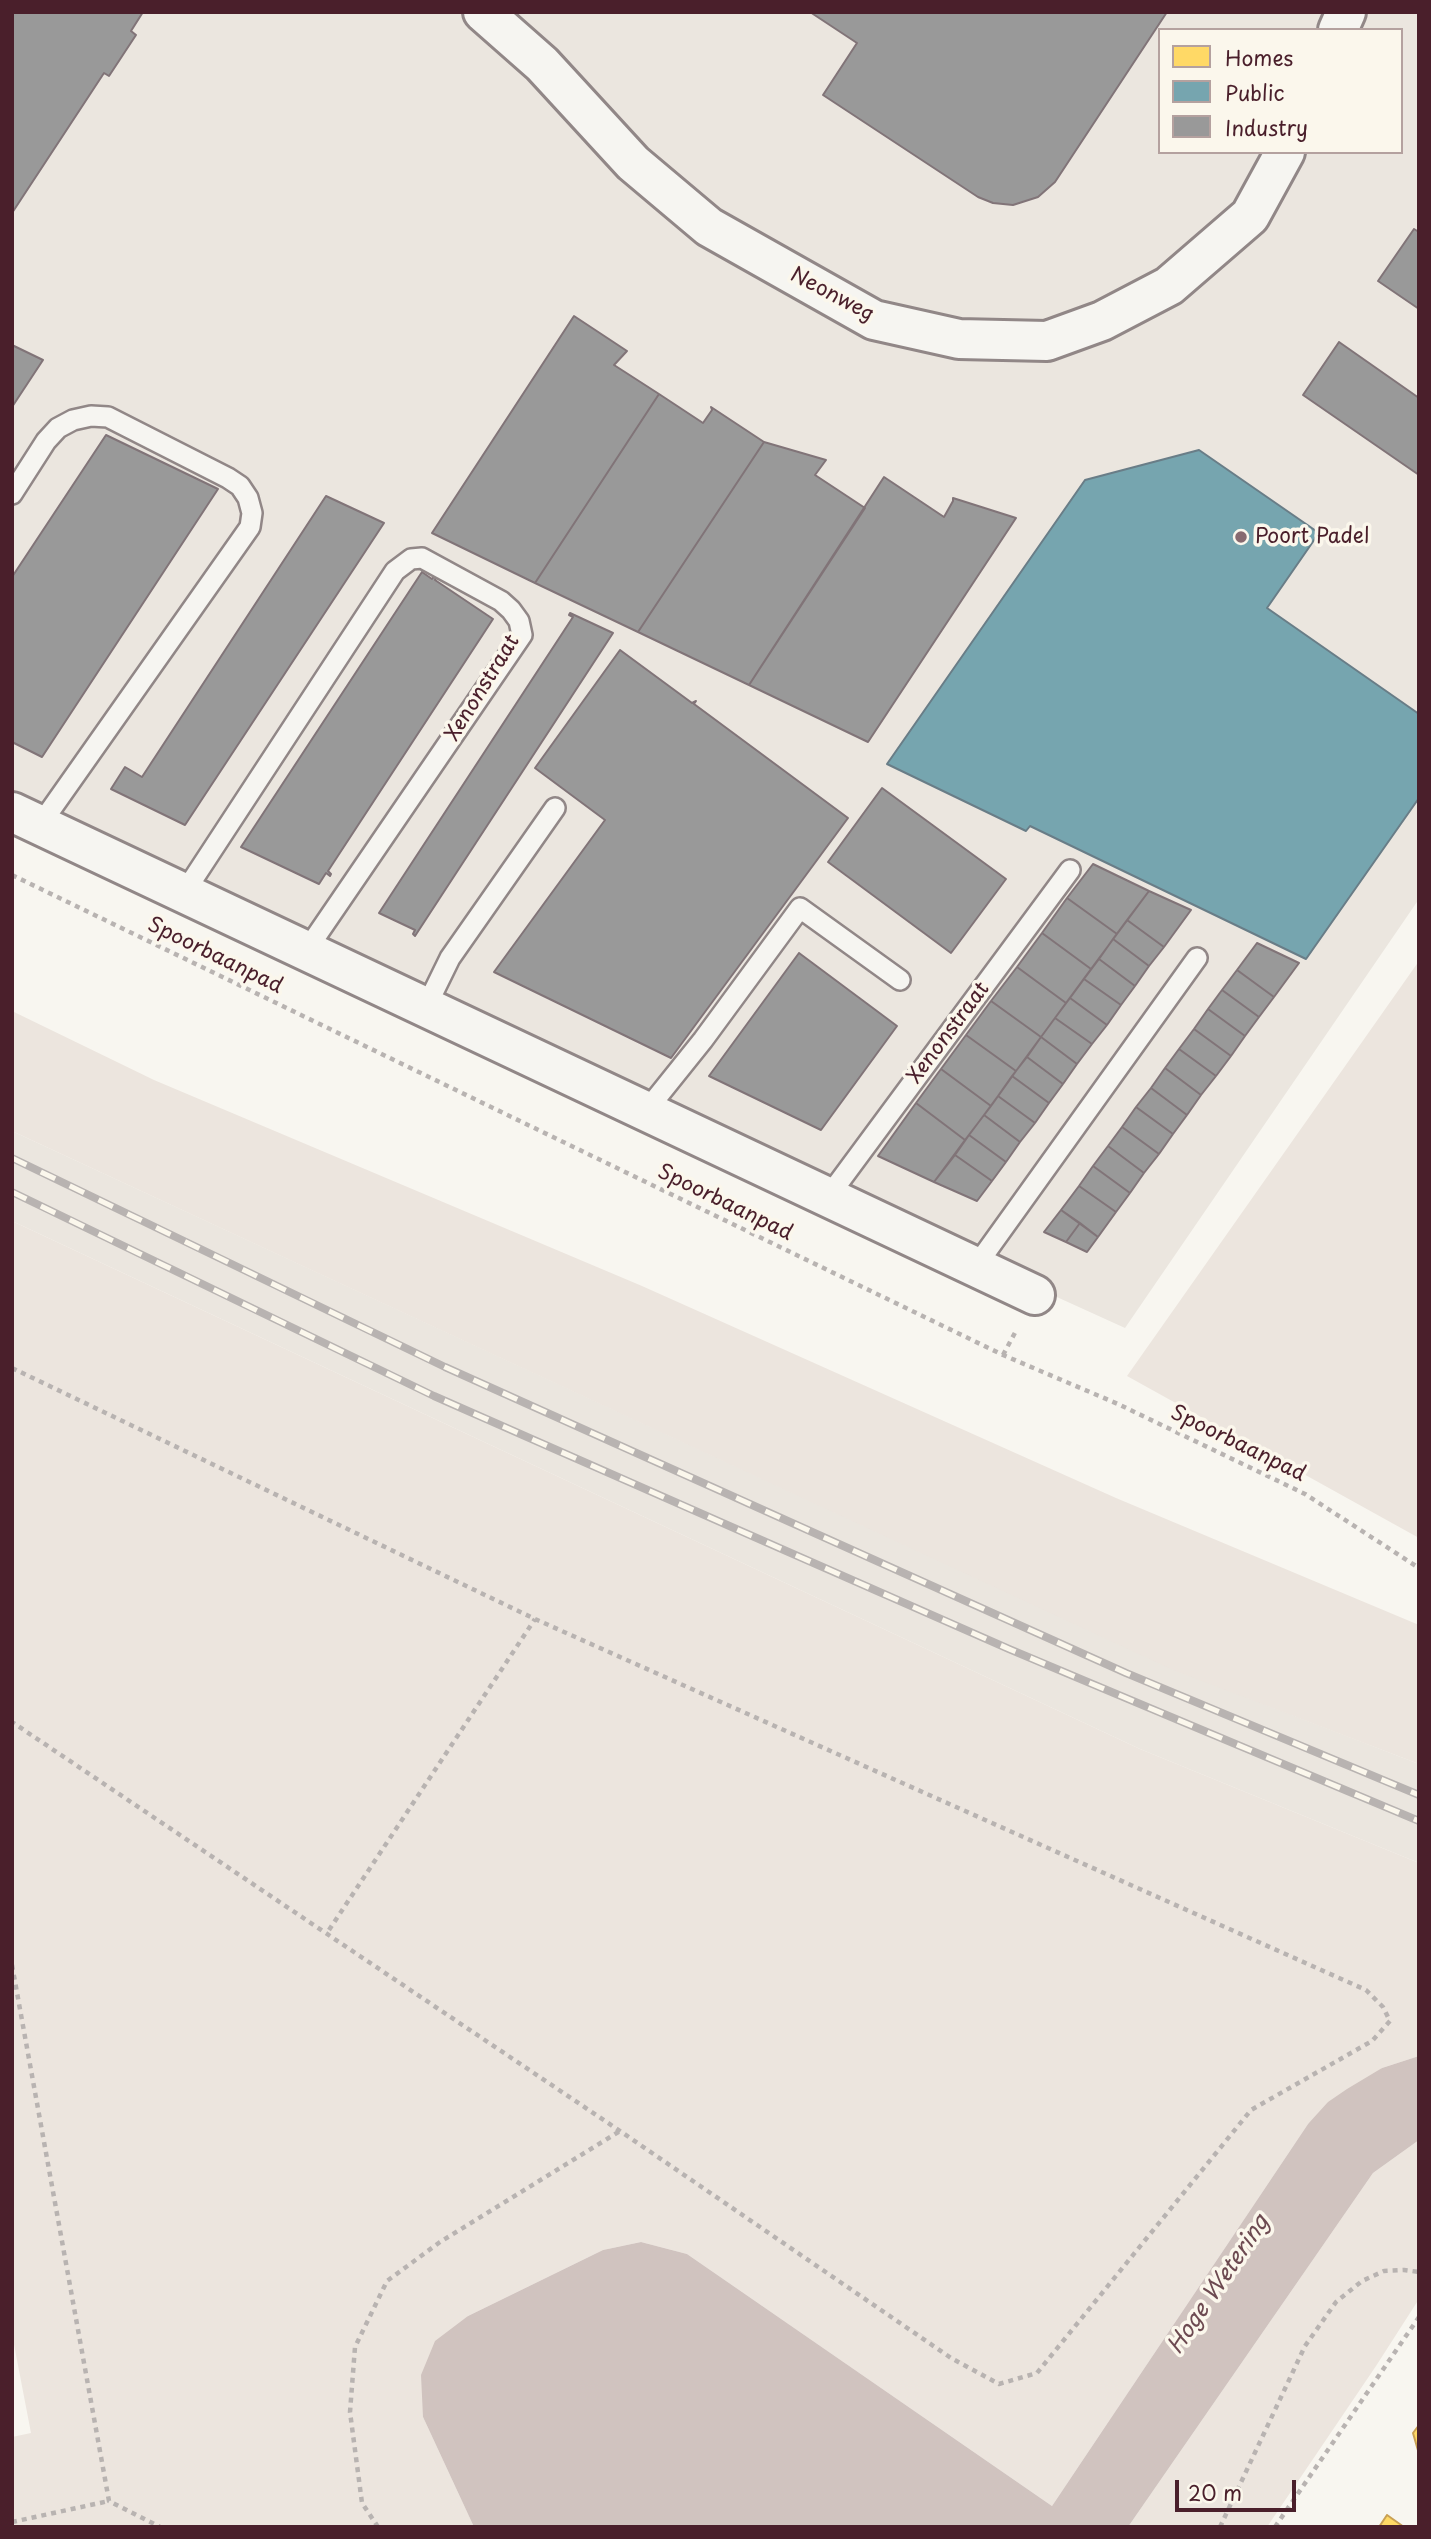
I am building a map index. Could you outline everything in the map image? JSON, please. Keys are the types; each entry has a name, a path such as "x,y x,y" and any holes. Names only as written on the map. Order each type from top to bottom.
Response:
{"street":[{"name":"Neonweg","path":"482,12 542,64 633,163 709,227 874,320 959,339 1046,341 1102,321 1169,286 1250,216 1284,154"},
{"path":"26,819 1035,1295"}],"lane":[{"path":"12,494 46,441 58,428 73,420 91,416 108,417 240,486 248,498 252,513 250,527 26,819"},
{"name":"Xenonstraat","path":"184,893 395,571 411,559 422,558 501,601 519,621 522,635 306,951"},
{"path":"426,1007 450,958 555,808"},
{"name":"Xenonstraat","path":"828,1197 1070,870"},
{"path":"646,1111 703,1040 800,908 900,980"},
{"path":"976,1266 1197,958"}],"path":[{"name":"Spoorbaanpad","path":"12,875 1003,1355 1118,1404 1292,1488 1419,1568"},
{"path":"12,1368 535,1619 1366,1990 1383,2007 1390,2021 1372,2041 1251,2110 1037,2373 999,2384 951,2358 620,2131 12,1722"},
{"path":"329,1930 535,1619"},
{"path":"12,1965 109,2501"},
{"path":"378,2527 362,2503 350,2412 355,2347 387,2281 440,2242 620,2131"},
{"path":"1220,2527 1306,2346 1336,2302 1362,2281 1384,2271 1419,2272"},
{"path":"1275,2527 1419,2317"},
{"path":"12,2522 109,2501 160,2527"}],"shaded area":[{"path":"12,12 1419,12 1419,899 1125,1328 12,822"},
{"path":"1419,961 1419,1538 1127,1376"},
{"path":"12,1011 154,1080 642,1286 1116,1498 1419,1625 1419,1764 1173,1670 12,1131"},
{"path":"12,1131 1173,1669 1419,1764 1419,1863 1140,1749 12,1221"},
{"path":"12,1221 1140,1749 1419,1863 1419,2056 1382,2068 1308,2124 1052,2506 687,2254 641,2242 603,2250 468,2316 423,2417 474,2527 12,2527 12,2437 31,2433 12,2334"},
{"path":"1419,2140 1419,2299 1267,2527 1128,2527 1373,2173"}],"water":[{"name":"Hoge Wetering","path":"1419,2056 1419,2140 1373,2173 1128,2527 474,2527 423,2417 421,2375 435,2341 468,2316 603,2250 641,2242 687,2254 1052,2506 1308,2124 1328,2102 1347,2089 1382,2068"}],"building: Homes":[{"path":"1419,2425 1419,2454 1413,2433"},
{"path":"1387,2515 1404,2527 1379,2527"}],"building: Public":[{"path":"1199,450 1319,533 1267,608 1419,714 1419,798 1306,959 1030,826 1026,831 887,764 1085,480"}],"building: Industry":[{"path":"12,12 143,12 131,31 136,35 109,76 104,73 12,213"},
{"path":"810,12 1167,12 1055,182 1038,197 1013,205 993,203 978,197 823,95 857,43"},
{"path":"1414,229 1419,232 1419,309 1378,281"},
{"path":"574,316 627,351 614,365 659,394 535,583 432,533"},
{"path":"1339,342 1419,398 1419,475 1303,395"},
{"path":"12,345 43,360 12,407"},
{"path":"659,394 703,423 712,410 711,407 764,442 638,632 535,583"},
{"path":"106,435 218,489 42,757 12,742 12,577"},
{"path":"764,442 826,460 815,475 865,508 749,685 638,632"},
{"path":"884,477 944,517 953,498 1016,518 868,742 749,685"},
{"path":"326,496 384,523 185,825 111,789 125,767 142,777"},
{"path":"422,572 432,579 437,576 435,580 493,619 328,871 330,876 326,873 319,884 241,847"},
{"path":"570,613 613,633 415,936 415,930 379,913 573,617"},
{"path":"620,650 692,703 696,701 694,704 848,818 671,1058 494,972 605,820 535,768"},
{"path":"882,788 1006,879 951,953 828,862"},
{"path":"1093,864 1149,891 1117,934 1067,898"},
{"path":"1149,891 1191,910 1164,947 1127,920"},
{"path":"1067,898 1117,934 1091,969 1042,933"},
{"path":"1127,920 1164,947 1149,966 1113,939"},
{"path":"1042,933 1091,969 1066,1003 1017,967"},
{"path":"1113,939 1149,966 1135,986 1099,959"},
{"path":"1257,943 1299,963 1274,997 1237,970"},
{"path":"799,953 897,1026 821,1130 709,1076"},
{"path":"1099,959 1135,986 1121,1005 1084,979"},
{"path":"1017,967 1066,1003 1041,1037 991,1001"},
{"path":"1237,970 1274,997 1259,1017 1222,990"},
{"path":"1084,979 1121,1005 1107,1025 1070,998"},
{"path":"1222,990 1259,1017 1245,1036 1208,1009"},
{"path":"1070,998 1107,1025 1092,1044 1055,1018"},
{"path":"991,1001 1041,1037 1016,1071 966,1035"},
{"path":"1208,1009 1245,1036 1231,1056 1194,1029"},
{"path":"1055,1018 1092,1044 1077,1064 1041,1037"},
{"path":"1194,1029 1231,1056 1216,1076 1179,1049"},
{"path":"966,1035 1016,1071 991,1106 941,1069"},
{"path":"1041,1037 1077,1064 1063,1084 1027,1057"},
{"path":"1179,1049 1216,1076 1201,1095 1165,1068"},
{"path":"1027,1057 1063,1084 1049,1103 1012,1076"},
{"path":"1165,1068 1201,1095 1187,1115 1151,1088"},
{"path":"941,1069 991,1106 965,1140 916,1103"},
{"path":"1012,1076 1049,1103 1035,1123 998,1096"},
{"path":"1151,1088 1187,1115 1173,1134 1136,1107"},
{"path":"998,1096 1035,1123 1020,1142 984,1115"},
{"path":"916,1103 965,1140 934,1182 878,1156"},
{"path":"1136,1107 1173,1134 1159,1154 1122,1127"},
{"path":"984,1115 1020,1142 1006,1162 969,1135"},
{"path":"1122,1127 1159,1154 1144,1173 1108,1146"},
{"path":"969,1135 1006,1162 992,1181 955,1155"},
{"path":"1108,1146 1144,1173 1130,1193 1093,1166"},
{"path":"955,1155 992,1181 977,1201 934,1182"},
{"path":"1093,1166 1130,1193 1116,1212 1079,1186"},
{"path":"1079,1186 1116,1212 1098,1237 1061,1210"},
{"path":"1061,1210 1080,1223 1066,1242 1044,1232"},
{"path":"1080,1223 1098,1237 1087,1252 1066,1242"}],"railway":[{"path":"12,1158 445,1367 1126,1673 1419,1795"},
{"path":"12,1192 434,1396 1009,1649 1419,1821"}],"place":[{"name":"Poort Padel","path":"1241,537"}]}
